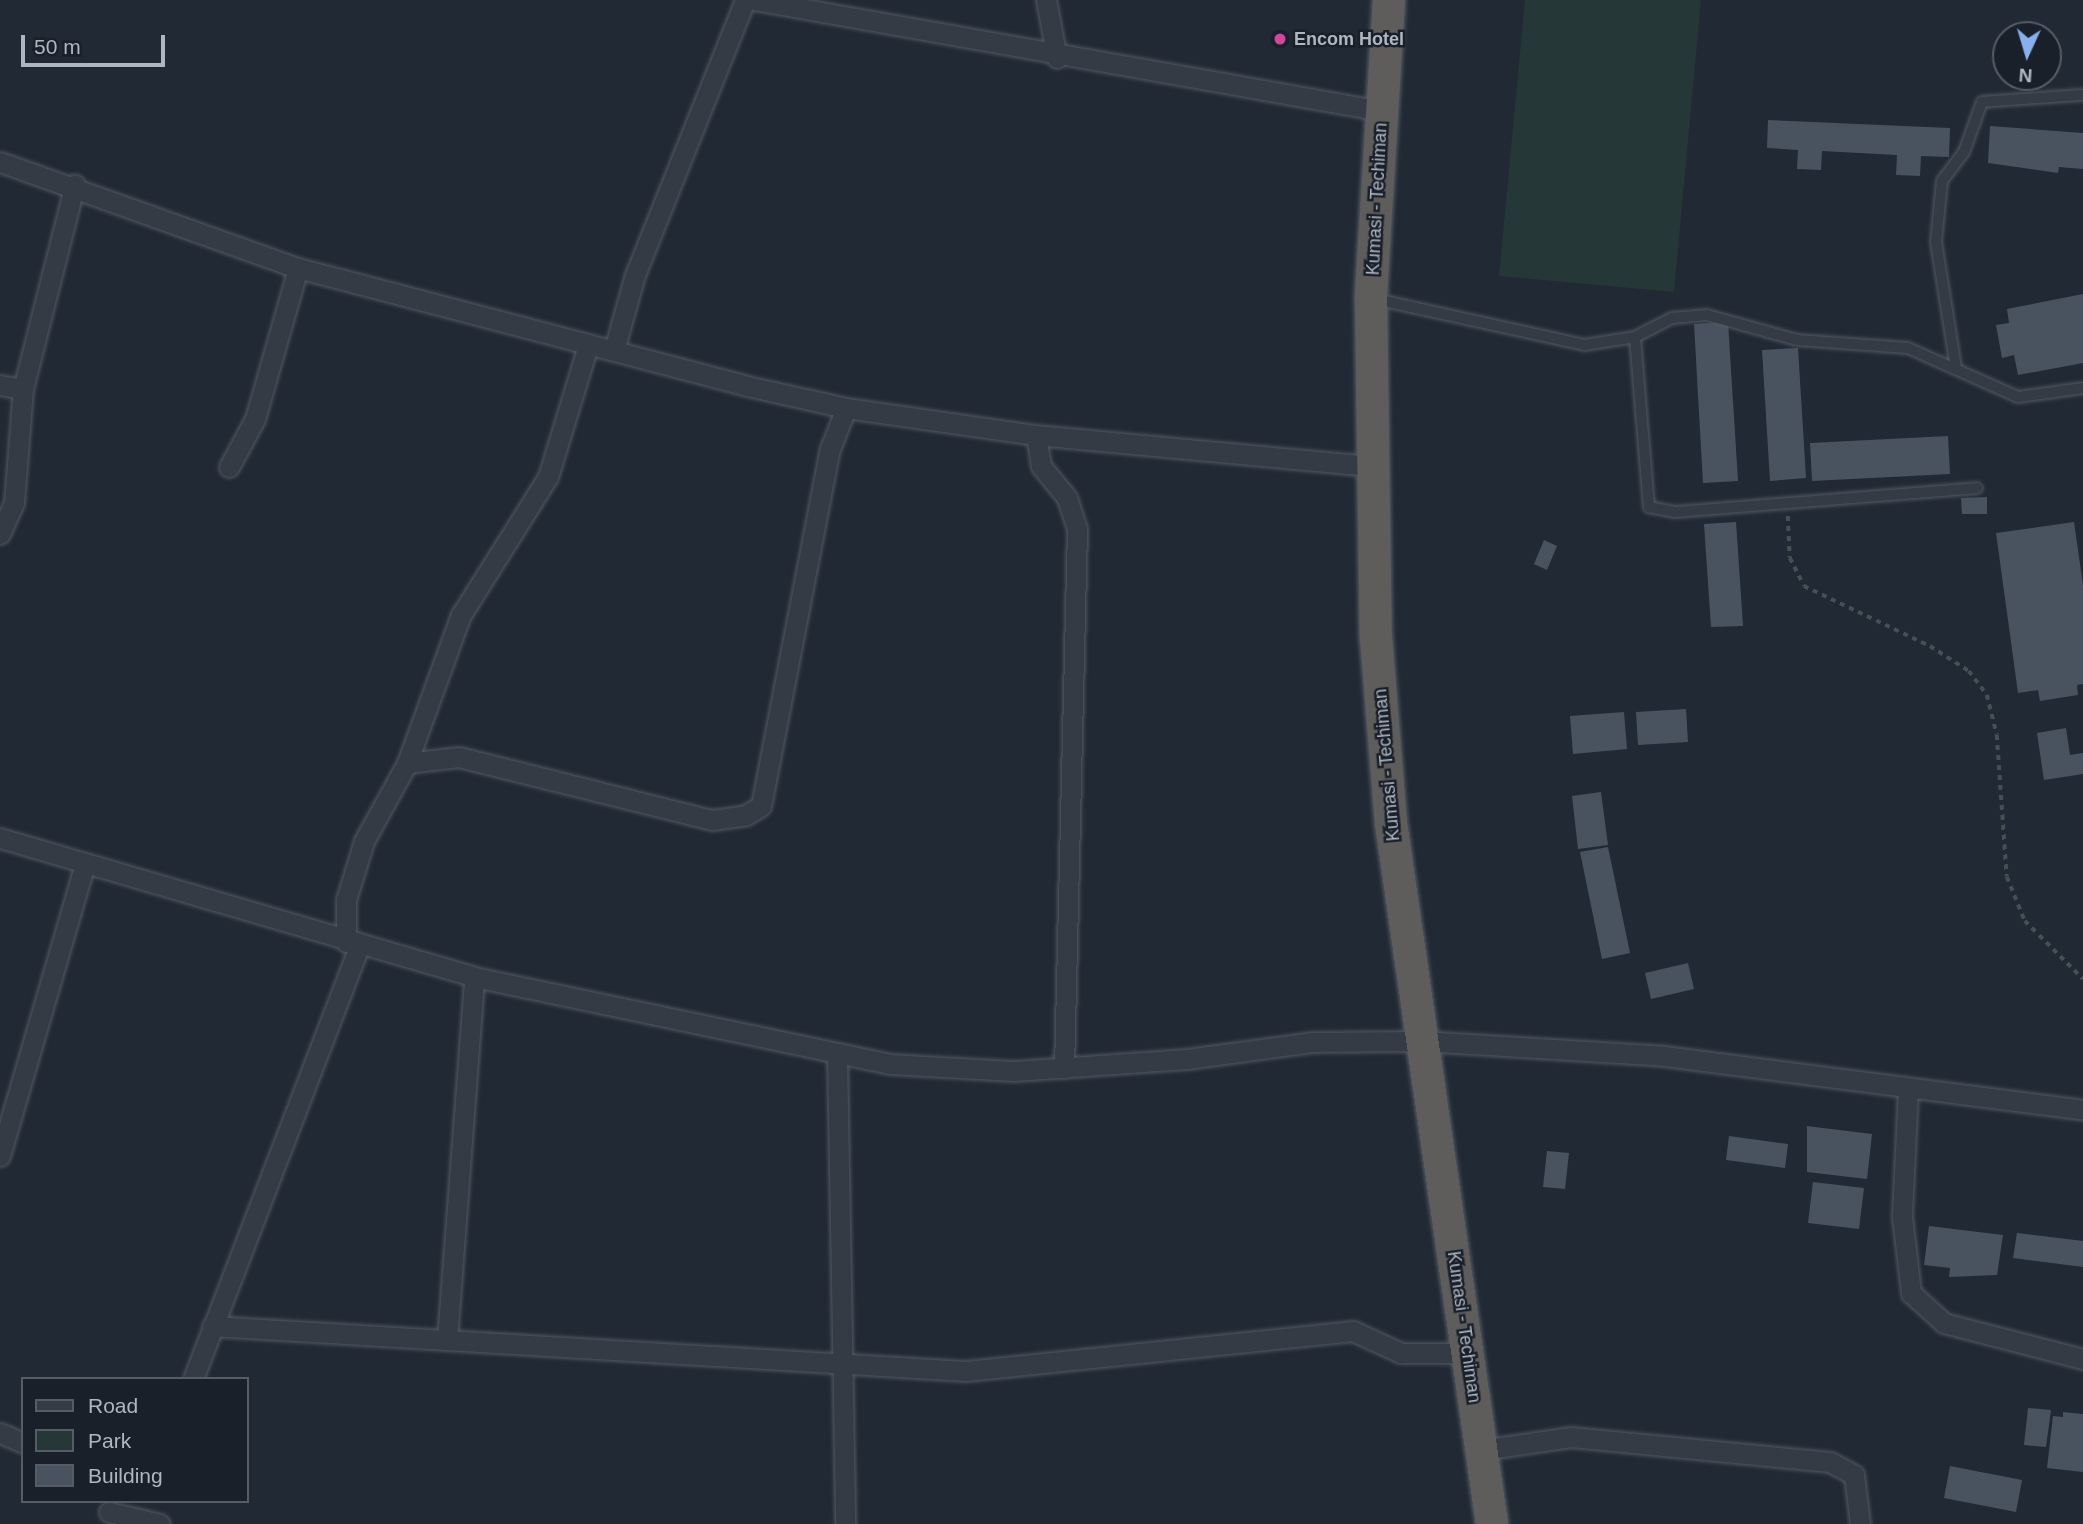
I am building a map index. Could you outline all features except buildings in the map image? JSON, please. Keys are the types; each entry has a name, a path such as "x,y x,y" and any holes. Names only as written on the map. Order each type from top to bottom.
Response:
{"highway":[{"name":"Kumasi - Techiman","path":"1389,0 1371,298 1370,466 1390,810 1492,1524"}],"street":[{"path":"614,350 635,275 745,0"},
{"path":"754,0 1057,58 1382,111"},
{"path":"1046,0 1057,58"},
{"path":"0,162 75,184 298,268 589,345 846,408 1036,435 1370,466"},
{"path":"0,534 14,503 23,389 75,184"},
{"path":"229,467 255,419 298,268"},
{"path":"194,1377 353,944 353,870 407,763 461,615 548,477 589,345"},
{"path":"0,385 23,389"},
{"path":"407,763 459,757 712,820 761,806 830,449 846,408"},
{"path":"1036,435 1041,466 1067,498 1077,529 1064,1068"},
{"path":"1,836 85,864 353,944 474,977 837,1053 969,1072 1064,1068 1312,1042 1422,1041 1664,1056 2083,1110"},
{"path":"0,1156 4,1126 85,864"},
{"path":"447,1340 474,977"},
{"path":"837,1053 845,1524"},
{"path":"1908,1088 1902,1217 1911,1293 1944,1323 2083,1359"},
{"path":"212,1326 966,1371 1353,1331 1401,1353 1467,1353"},
{"path":"0,1433 21,1442"},
{"path":"1481,1450 1571,1437 1830,1462 1854,1475 1860,1524"},
{"path":"105,1512 151,1515"}],"lane":[{"path":"1956,368 1936,242 1942,181 1964,152 1982,102 2083,95"},
{"path":"1371,298 1523,337 1584,345 1635,337 1672,318 1707,315 1797,340 1908,348 2018,397 2083,388"},
{"path":"1635,337 1649,507 1675,512 1977,488"}],"path":[{"path":"1788,503 1790,558 1804,586 1930,646 1969,671 1987,695 1997,735 2007,877 2025,920 2083,979"}],"green space":[{"path":"1525,0 1701,0 1674,292 1499,276"}],"place":[{"name":"Encom Hotel","path":"1280,39"}]}
